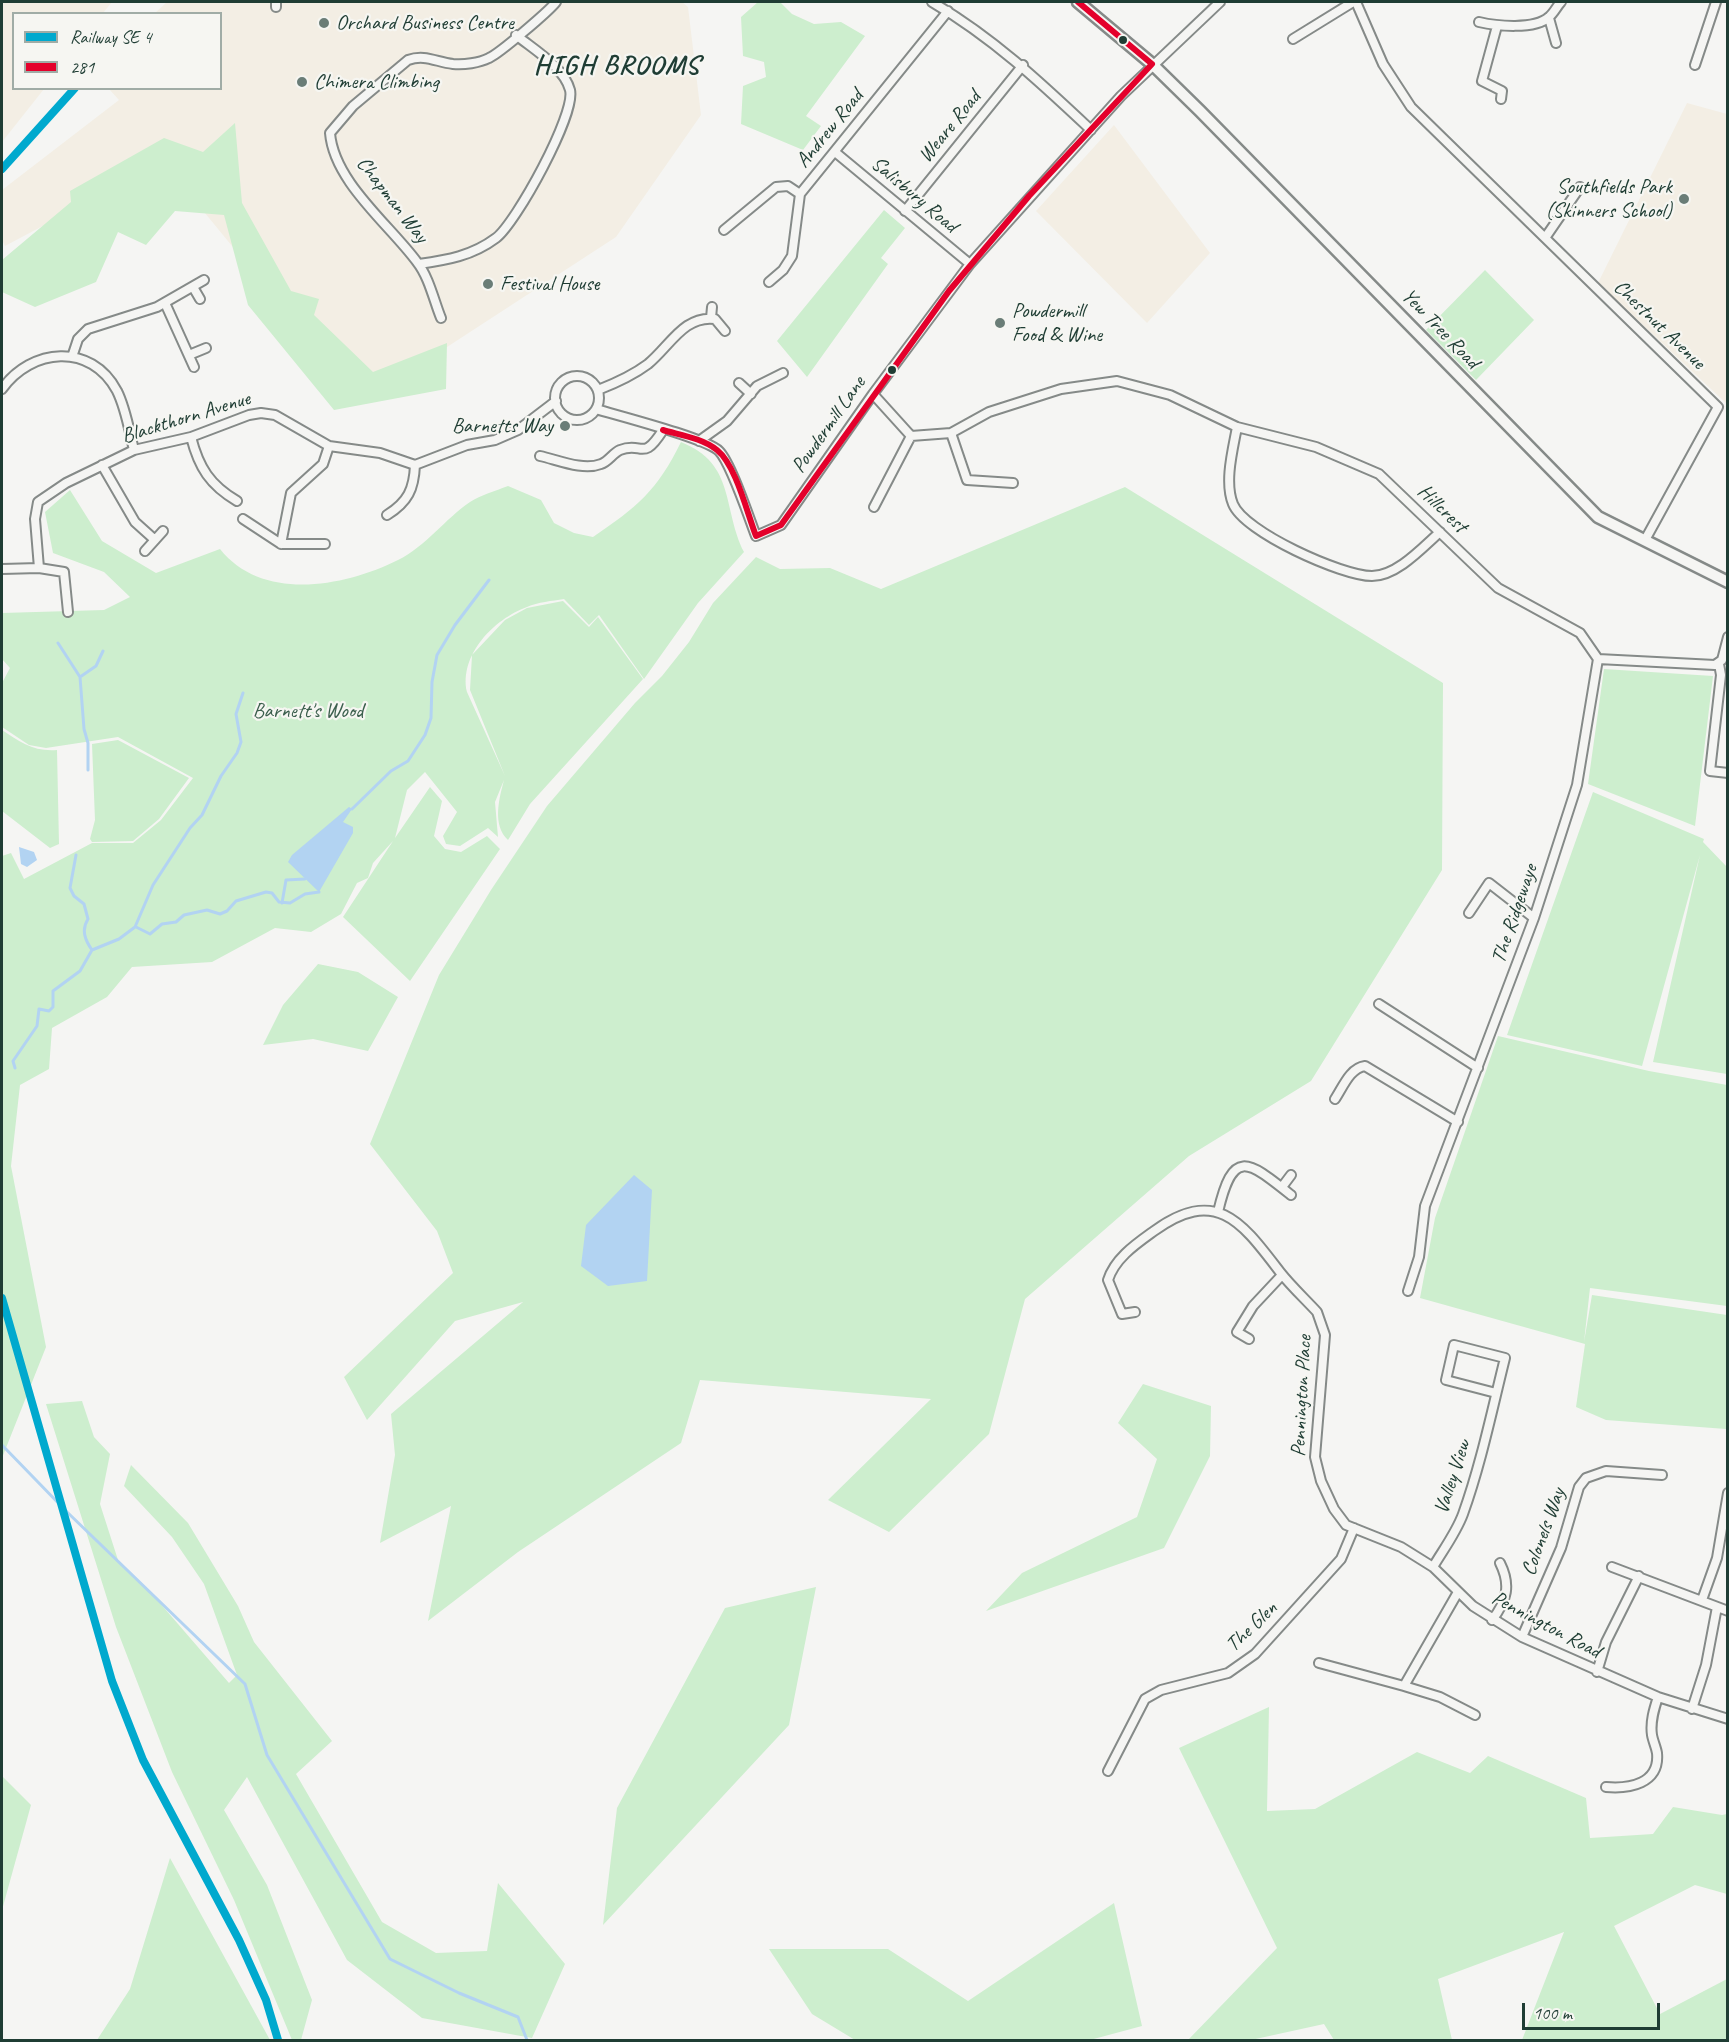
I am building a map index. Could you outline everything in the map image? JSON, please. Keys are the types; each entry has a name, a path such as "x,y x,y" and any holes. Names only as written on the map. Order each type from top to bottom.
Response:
{"street":[{"name":"Chapman Way","path":"441,318 419,264 347,177 331,145 330,133 354,106 408,60 418,56 454,64 471,63 490,58 516,35 546,14 556,2"},
{"path":"932,2 976,28 1023,65 1091,130"},
{"name":"Yew Tree Road","path":"1078,2 1152,64 1598,517 1728,582"},
{"name":"Powdermill Lane","path":"596,409 699,441 719,451 736,484 756,536 781,525 873,394 970,264 1152,64 1217,2"},
{"path":"1293,39 1354,2"},
{"name":"Chestnut Avenue","path":"1354,2 1383,64 1411,107 1718,407 1644,540"},
{"path":"1479,22 1497,26 1512,26 1549,18 1560,2"},
{"path":"1695,65 1716,2"},
{"name":"Andrew Road","path":"769,282 783,270 792,256 800,194 948,11"},
{"path":"1549,18 1556,43"},
{"path":"1497,26 1482,81 1499,88 1502,91 1501,99"},
{"name":"Chapman Way","path":"419,264 463,257 497,237 522,202 567,119 571,101 570,88 548,61 516,35"},
{"name":"Weare Road","path":"905,211 1023,65"},
{"name":"Salisbury Road","path":"835,152 970,264"},
{"path":"724,230 776,187 788,186 800,194"},
{"path":"1545,238 1580,187"},
{"path":"72,357 78,339 88,329 165,303 204,280"},
{"path":"193,287 200,299"},
{"path":"165,303 194,367"},
{"path":"711,318 712,307"},
{"path":"598,390 638,370 689,324 698,319 716,319 725,331"},
{"path":"189,355 206,348"},
{"path":"2,389 24,366 56,357 72,357 85,361 99,370 113,385 125,411 134,450"},
{"path":"699,441 727,421 757,386 783,373"},
{"path":"583,377 598,390 596,409 586,418 573,419 561,413 556,401 558,387 569,378 583,377"},
{"name":"Hillcrest","path":"951,433 989,412 1061,389 1118,381 1170,395 1238,427 1316,447 1378,474 1498,588 1580,633 1598,659"},
{"path":"739,383 751,393"},
{"path":"873,394 911,436"},
{"path":"387,515 408,499 415,465 467,445 495,440 518,430 556,401"},
{"name":"Blackthorn Avenue","path":"39,568 35,519 38,502 66,483 134,450 191,437 261,413 275,415 293,424 329,447 380,453 415,465"},
{"path":"1238,427 1229,464 1233,504 1252,527 1333,568 1374,576 1406,563 1440,532"},
{"path":"540,456 586,467 594,466 602,464 620,450 645,449 653,446 663,430"},
{"path":"911,436 951,433 967,480 1013,483"},
{"path":"874,507 911,436"},
{"path":"191,437 202,468 217,489 237,501"},
{"path":"280,544 291,494 323,464 329,447"},
{"path":"102,465 135,522 155,540"},
{"path":"243,519 280,544 325,544"},
{"path":"145,551 163,531"},
{"path":"2,569 39,568 64,572 68,612"},
{"path":"1728,637 1719,664 1721,675 1710,771 1728,773"},
{"path":"1598,659 1719,664"},
{"name":"The Ridgewaye","path":"1408,1291 1419,1257 1425,1206 1534,918 1577,785 1598,659"},
{"path":"1468,914 1489,884 1534,918"},
{"path":"1379,1004 1478,1068"},
{"path":"1335,1099 1353,1072 1358,1067 1365,1066 1458,1122"},
{"path":"1135,1311 1122,1314 1108,1280 1112,1268 1170,1220 1194,1213 1218,1212 1225,1182 1238,1168 1246,1166 1259,1170 1291,1195"},
{"path":"1282,1187 1291,1175"},
{"name":"Pennington Place","path":"1218,1212 1237,1221 1250,1233 1282,1275 1317,1312 1325,1335 1315,1457 1321,1481"},
{"path":"1249,1339 1237,1332 1253,1306 1282,1275"},
{"name":"Valley View","path":"1433,1567 1462,1515 1496,1393 1505,1358 1454,1345 1446,1380 1496,1393"},
{"name":"Colonels Way","path":"1522,1638 1561,1548 1579,1487 1586,1478 1606,1471 1662,1475"},
{"name":"Pennington Road","path":"1321,1481 1334,1509 1346,1525 1401,1547 1433,1567 1458,1592 1492,1620 1522,1638 1658,1697 1692,1710 1728,1719"},
{"path":"1702,1600 1717,1558 1728,1493"},
{"name":"The Glen","path":"1108,1771 1145,1699 1161,1690 1228,1673 1255,1654 1341,1559 1354,1528"},
{"path":"1492,1620 1504,1605 1508,1578 1500,1563"},
{"path":"1612,1567 1728,1611"},
{"path":"1597,1672 1606,1642 1639,1576"},
{"path":"1404,1686 1458,1592"},
{"path":"1692,1710 1706,1665 1717,1607"},
{"path":"1319,1663 1440,1697 1475,1715"},
{"path":"1606,1787 1628,1789 1645,1782 1651,1773 1656,1763 1652,1734 1653,1712 1658,1697"}],"shaded area":[{"path":"2,2 112,2 104,12 12,12 12,90 43,90 2,142"},
{"path":"167,2 682,2 688,7 701,115 616,237 361,403 163,162 5,246 2,240 2,190 119,100 110,90 222,90 222,12 156,12"},
{"name":"Southfields Park (Skinners School)","path":"1687,103 1727,114 1727,404 1598,283"},
{"path":"1114,125 1210,253 1147,323 1036,211"}],"green space":[{"path":"758,2 780,2 792,14 814,24 841,22 865,36 806,116 821,126 803,150 741,124 743,86 766,77 764,62 743,56 741,17"},
{"path":"235,123 242,203 291,291 319,299 314,315 373,372 447,343 446,389 334,410 248,305 224,215 175,211 146,245 118,232 96,282 35,307 2,292 2,260 71,202 70,191 164,138 203,152"},
{"path":"884,210 905,228 881,258 888,264 807,377 777,341"},
{"path":"1485,270 1534,320 1476,380 1426,330"},
{"name":"Barnett's Wood","path":"681,442 699,451 711,462 725,489 737,536 744,552 698,603 644,679 599,615 589,625 564,599 527,607 503,620 491,629 473,654 505,620 527,608 563,601 589,627 598,617 643,679 530,804 508,840 503,834 498,819 504,780 495,802 498,837 488,828 460,846 446,844 443,836 457,812 425,772 407,790 395,838 430,787 442,801 434,836 445,849 461,852 487,836 500,849 410,981 343,917 393,841 373,863 368,878 357,883 341,914 311,932 275,928 212,962 132,967 107,997 52,1028 49,1069 20,1085 11,1166 46,1347 2,1458 2,856 11,853 24,879 92,843 133,843 161,820 193,778 118,737 46,748 29,745 2,727 2,683 10,668 2,659 2,613 104,610 130,597 104,572 53,553 45,512 70,490 102,541 156,573 220,549 237,566 258,577 281,583 304,584 353,577 398,560 417,548 470,502 508,486 541,500 554,523 574,533 593,537 644,497 663,473","holes":["472,656 470,690 505,776 467,692 466,678"]},
{"path":"1125,487 1443,683 1442,870 1311,1081 1189,1156 1025,1299 989,1434 889,1532 828,1500 931,1399 700,1380 681,1443 518,1552 428,1621 451,1506 380,1543 395,1455 391,1414 523,1302 455,1321 367,1420 344,1377 453,1273 437,1231 370,1144 439,975 491,890 547,806 635,703 662,676 689,642 713,603 756,557 780,569 830,568 881,589"},
{"path":"1604,669 1713,676 1695,826 1588,784"},
{"path":"2,730 34,748 57,750 59,844 50,848 2,811"},
{"path":"118,740 189,778 159,819 133,841 92,842 90,839 95,820 92,744"},
{"path":"1593,792 1704,839 1703,842 1727,867 1727,1074 1653,1062 1700,855 1642,1066 1507,1035"},
{"path":"318,964 358,972 398,997 368,1051 313,1039 263,1045 283,1005"},
{"path":"1498,1036 1649,1071 1727,1085 1727,1306 1590,1288 1584,1342 1592,1295 1727,1315 1726,1429 1606,1420 1576,1407 1585,1344 1420,1298 1435,1218"},
{"path":"1143,1384 1211,1406 1210,1456 1164,1548 986,1611 1022,1573 1137,1517 1157,1459 1118,1423"},
{"path":"82,1401 94,1437 110,1454 100,1504 118,1560 159,1602 229,1683 237,1675 204,1584 172,1537 124,1486 131,1465 188,1523 238,1606 254,1642 332,1741 296,1774 382,1922 436,1953 487,1951 498,1883 565,1964 532,2038 422,2018 347,1960 247,1777 224,1810 267,1885 312,2000 301,2040 292,2040 234,1900 172,1772 116,1627 46,1404"},
{"path":"816,1587 789,1725 603,1925 617,1808 725,1608"},
{"path":"1269,1707 1267,1811 1315,1809 1417,1752 1470,1773 1488,1756 1586,1798 1590,1838 1653,1834 1673,1807 1727,1814 1727,1894 1695,1885 1614,1926 1660,2014 1727,1979 1727,2040 1522,2040 1564,1932 1438,1979 1452,2040 1334,2040 1324,2024 1251,2040 1188,2040 1277,1948 1179,1748"},
{"path":"2,1776 31,1805 2,1910"},
{"path":"170,1858 270,2040 97,2040 130,1989"},
{"path":"1114,1903 1142,2026 1090,2040 855,2040 812,2014 769,1949 888,1949 968,2001"}],"water":[{"path":"349,807 352,809 343,822 353,827 353,833 319,892 288,862 292,855"},
{"path":"19,847 34,852 37,860 27,867 21,864"},
{"path":"634,1175 652,1190 647,1281 608,1286 581,1266 586,1225"}],"waterway":[{"path":"352,809 391,771 408,761 425,735 431,718 432,682 437,655 455,625 489,580"},
{"path":"58,643 80,677"},
{"path":"88,770 88,743 84,729 80,677 96,666 103,651"},
{"path":"15,1068 13,1061 37,1026 39,1009 49,1011 53,1007 53,991 80,971 92,950 119,939 135,927 153,885 190,828 202,815 221,776 237,753 241,742 236,714 243,693"},
{"path":"76,855 70,888 74,896 84,904 88,919 85,935 92,950"},
{"path":"282,903 286,880 305,879"},
{"path":"136,927 150,934 162,924 176,922 184,915 207,910 220,914 227,911 236,901 266,892 272,893 279,902 290,903 305,894 319,892"},
{"path":"2,1445 67,1512 245,1684 267,1755 390,1959 459,1993 518,2017 527,2040"}],"transit line":[{"name":"281","path":"663,430 705,443 724,457 740,490 756,536 781,525 949,291 1029,196 1152,64 1078,2"},
{"path":"2,169 73,90"},
{"path":"2,1298 112,1681 143,1760 239,1940 266,2000 278,2040"}],"place":[{"name":"Orchard Business Centre","path":"324,23"},
{"name":"Chimera Climbing","path":"302,82"},
{"name":"Southfields Park (Skinners School)","path":"1684,199"},
{"name":"Festival House","path":"488,284"},
{"name":"Powdermill Food & Wine","path":"1000,323"},
{"name":"Barnetts Way","path":"565,426"}],"district":[{"name":"HIGH BROOMS","path":"617,66"}]}
